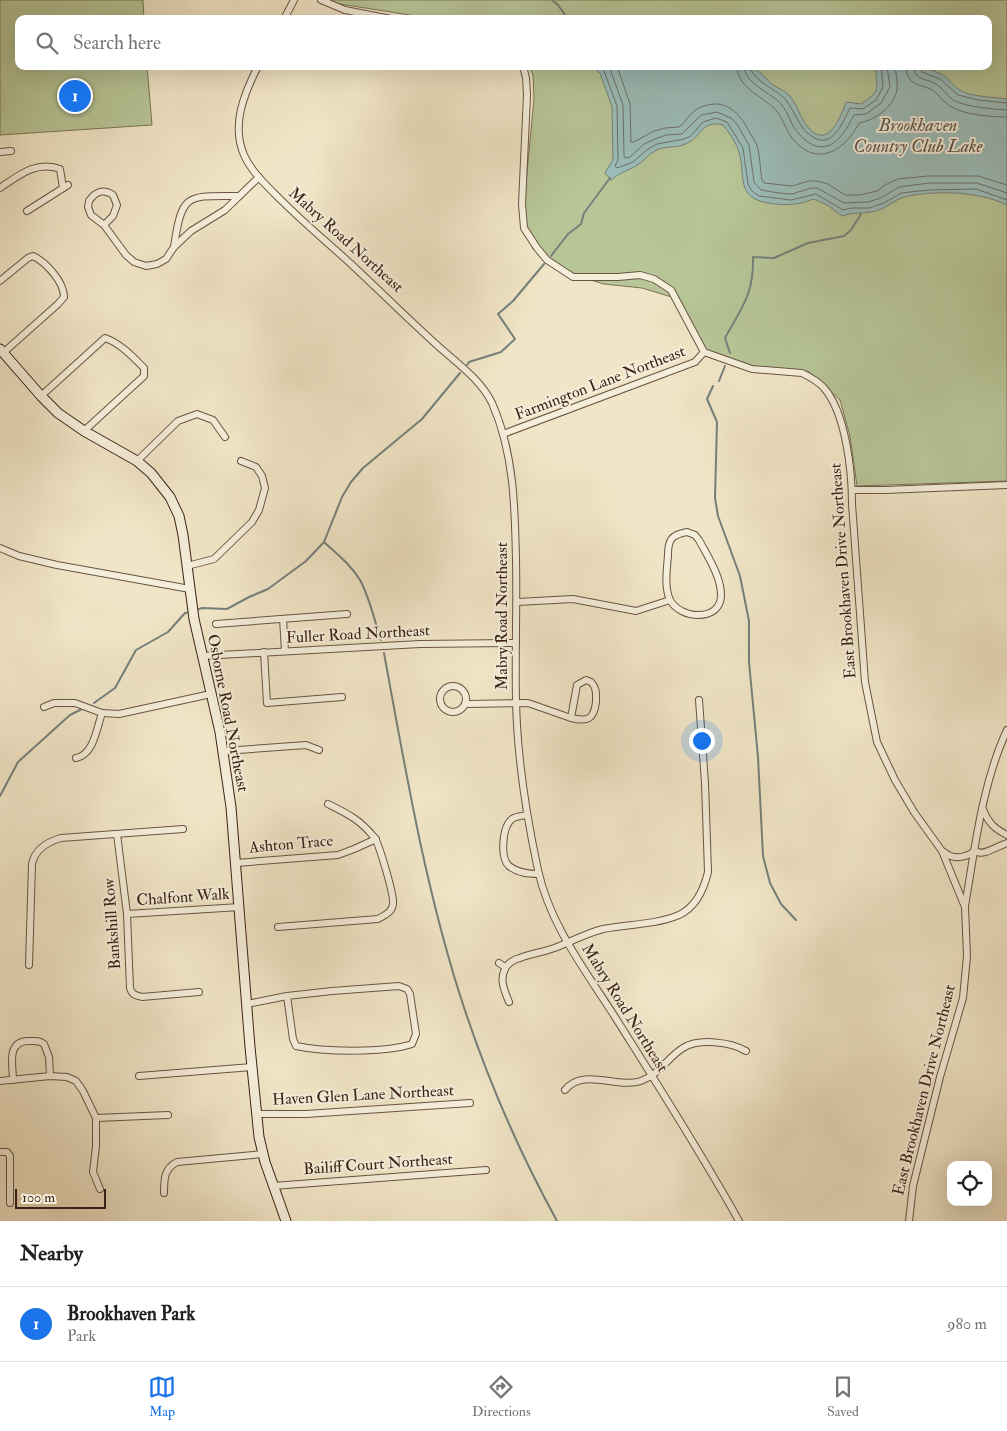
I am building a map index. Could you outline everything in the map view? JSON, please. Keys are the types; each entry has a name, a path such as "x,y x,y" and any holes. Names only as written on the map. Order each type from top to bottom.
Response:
{"street":[{"path":"286,15 294,0"},
{"path":"321,0 345,10 371,15"},
{"name":"Mabry Road Northeast","path":"256,70 243,99 239,125 244,153 259,177 310,228 399,307 483,388 492,403 503,434 515,511 517,602 516,702 519,759 527,815 539,874 547,902 567,942 688,1132 739,1221"},
{"path":"524,70 527,95 522,204 524,228 547,260 573,277 640,276 654,279 671,290 704,352"},
{"path":"0,152 11,151"},
{"path":"0,188 24,171 43,167 60,169 66,187 26,211"},
{"path":"104,225 113,216 117,205 113,195 105,191 99,192 90,199 88,207 91,215 104,225 126,255 134,262 146,266 157,264 166,259 174,247 186,236 225,210 259,177"},
{"path":"174,247 180,213 190,200 204,196 239,196"},
{"path":"176,230 186,236"},
{"path":"0,281 33,256 51,271 64,292 64,297 58,304 2,351"},
{"path":"41,396 104,338 112,341 144,368 144,376 84,431"},
{"name":"Osborne Road Northeast","path":"2,351 41,396 58,412 84,431 137,461 151,473 170,497 181,525 194,619 224,750 232,807 259,1137 273,1186 286,1221"},
{"name":"Farmington Lane Northeast","path":"503,434 695,362 704,352"},
{"name":"East Brookhaven Drive Northeast","path":"704,352 752,369 802,374 820,384 829,395 840,421 850,462 865,682 877,742 895,780 914,812 942,851 965,907 967,956 963,998 940,1076 913,1186 909,1221"},
{"path":"137,461 178,421 197,414 213,420 225,437"},
{"path":"187,566 214,559 252,522 259,510 265,488 262,476 256,468 241,461"},
{"path":"852,490 1007,485"},
{"path":"691,533 700,540 718,579 721,595 720,604 710,613 695,615 681,611 670,600 667,588 669,541 680,534 691,533"},
{"path":"0,548 19,556 57,565 190,592"},
{"path":"517,602 573,599 636,611 670,600"},
{"path":"216,624 347,614"},
{"path":"283,619 285,651"},
{"name":"Fuller Road Northeast","path":"202,656 420,644 516,643"},
{"path":"264,652 267,703 342,697"},
{"path":"466,704 464,691 459,687 449,686 442,692 441,704 448,711 457,713 466,704 528,702 571,718 586,720 595,711 596,692 591,682 586,680 577,685 571,718"},
{"path":"44,707 54,704 75,703 102,712 119,714 211,694"},
{"path":"509,1002 503,982 505,967 518,958 558,947 601,930 661,920 680,914 695,902 704,886 708,872 699,700"},
{"path":"76,758 82,757 89,751 102,712"},
{"path":"965,907 983,808 994,765 1007,730"},
{"path":"224,750 306,745 319,750"},
{"path":"278,927 378,919 391,910 393,904 392,893 376,839 358,820 328,804"},
{"path":"983,808 989,822 1007,835"},
{"path":"527,815 518,816 511,820 505,834 503,853 508,866 518,872 539,874"},
{"path":"29,965 32,864 36,852 50,841 61,838 184,829"},
{"name":"Bankshill Row","path":"117,834 128,914 130,988 134,995 142,997 199,992"},
{"name":"Ashton Trace","path":"236,863 338,854 354,850 376,839"},
{"path":"973,864 994,847 1007,843"},
{"path":"942,851 947,855 956,857 975,851"},
{"path":"975,851 978,854 983,854"},
{"name":"Chalfont Walk","path":"128,914 240,907"},
{"path":"498,964 505,967"},
{"path":"247,1004 287,996 399,986 407,989 410,994 416,1034 412,1044 400,1048 338,1051 296,1046 293,1039 287,996"},
{"path":"13,1080 11,1053 14,1046 24,1041 37,1041 44,1044 49,1057 50,1076"},
{"path":"564,1090 569,1084 581,1080 627,1083 643,1080 652,1076 684,1048 694,1044 731,1044 746,1051"},
{"path":"138,1076 252,1067"},
{"path":"0,1081 50,1076 67,1077 76,1081 96,1118 96,1146 93,1172 100,1188"},
{"name":"Haven Glen Lane Northeast","path":"257,1114 306,1114 470,1103"},
{"path":"96,1118 168,1115"},
{"path":"0,1152 7,1152 10,1156 10,1203"},
{"path":"164,1193 164,1177 171,1165 177,1162 263,1154"},
{"name":"Bailiff Court Northeast","path":"273,1186 486,1170"},
{"path":"909,1213 916,1221"}],"green space":[{"path":"0,0 143,0 144,15 15,15 15,70 147,70 152,125 0,135"},
{"path":"328,0 1007,0 1007,481 857,486 850,436 840,400 808,371 752,367 706,356 678,299 642,288 604,284 567,273 533,249 523,214 534,99 533,75 531,70 992,70 992,15 410,15 340,4"}],"water":[{"name":"Brookhaven Country Club Lake","path":"596,70 757,70 773,85 789,95 807,126 814,133 821,135 827,134 832,130 846,102 861,104 873,95 877,88 876,70 934,71 943,75 963,92 1007,99 1007,205 996,200 970,194 929,193 904,197 876,211 842,216 827,205 814,199 792,204 768,203 758,200 746,191 736,145 723,125 716,124 706,127 695,138 685,144 655,151 637,165 611,180 605,173 613,160 612,107 600,73"}],"waterway":[{"path":"552,0 565,15"},
{"path":"551,256 568,234 581,224 584,213 610,178"},
{"path":"730,353 725,338 746,300 753,270 753,257 774,258 808,243 844,236 851,230 861,214"},
{"path":"467,365 469,362 501,352 515,339 498,314 513,301 544,264"},
{"path":"719,381 725,366"},
{"path":"196,610 202,608 227,609 268,589 306,561 324,542 342,497 351,482 363,468 422,419 460,373"},
{"path":"713,386 707,399 717,422 715,498 718,516 740,576 749,621 749,662 758,757 763,856 770,883 781,904 796,920"},
{"path":"324,542 348,565 360,580 381,640"},
{"path":"94,703 115,688 136,650 168,632 185,613 191,612"},
{"path":"384,653 425,866 459,992 479,1051 502,1109 528,1166 557,1221"},
{"path":"0,796 18,762 70,715 82,709"}],"place":[{"name":"Brookhaven Park","path":"75,96"}]}
